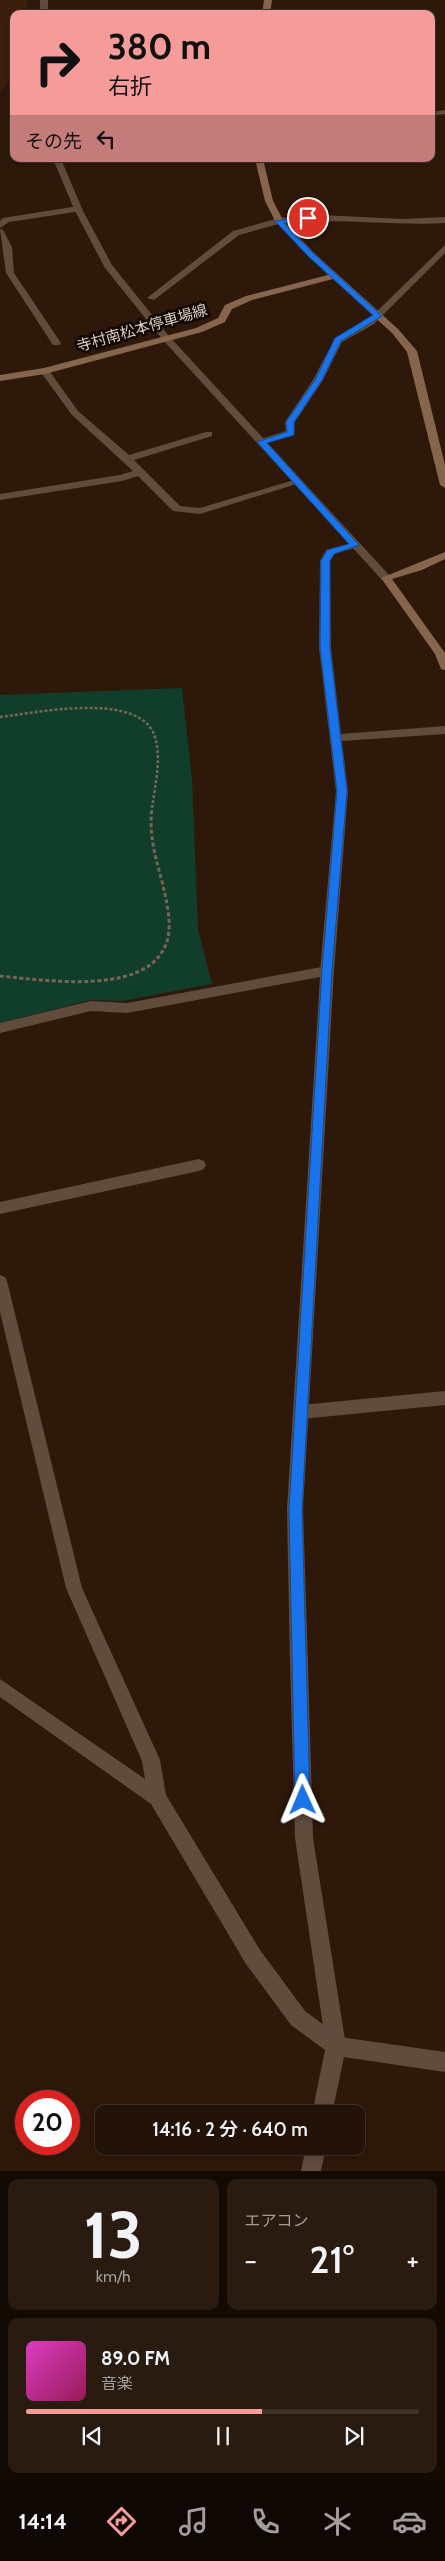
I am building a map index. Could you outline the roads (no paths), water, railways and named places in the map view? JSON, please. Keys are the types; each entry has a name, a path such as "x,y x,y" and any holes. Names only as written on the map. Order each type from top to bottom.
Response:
{"main road":[{"path":"260,162 269,201 278,221 412,351 445,485"},
{"name":"寺村南松本停車場線","path":"0,378 45,371 212,326 222,320 228,307 249,298 335,276"},
{"path":"445,555 418,568 386,578 442,654 445,667"}],"street":[{"path":"58,162 78,210 108,266 166,338 386,578"},
{"path":"0,225 6,220 78,210"},
{"path":"151,298 236,233 278,221 325,216 405,222 445,220"},
{"path":"0,232 8,247 10,273 56,343"},
{"path":"261,442 291,433 290,422 318,380 338,340 378,316 445,248"},
{"path":"45,371 75,413 127,459 177,509 200,511 298,482"},
{"path":"127,459 209,434"},
{"path":"0,497 122,478 139,472"},
{"path":"324,2105 336,2046 304,1838 295,1509 327,970 342,791 325,648 325,561 330,552 355,545"},
{"path":"335,738 445,730"},
{"path":"0,1028 91,1006 127,1008 327,970"},
{"path":"0,1208 199,1165"},
{"path":"1,1292 74,1588 151,1760 157,1798 258,1965 298,2018 336,2046 445,2062"},
{"path":"301,1412 445,1398"},
{"path":"0,1687 157,1798"},
{"path":"311,2171 314,2155"}]}
